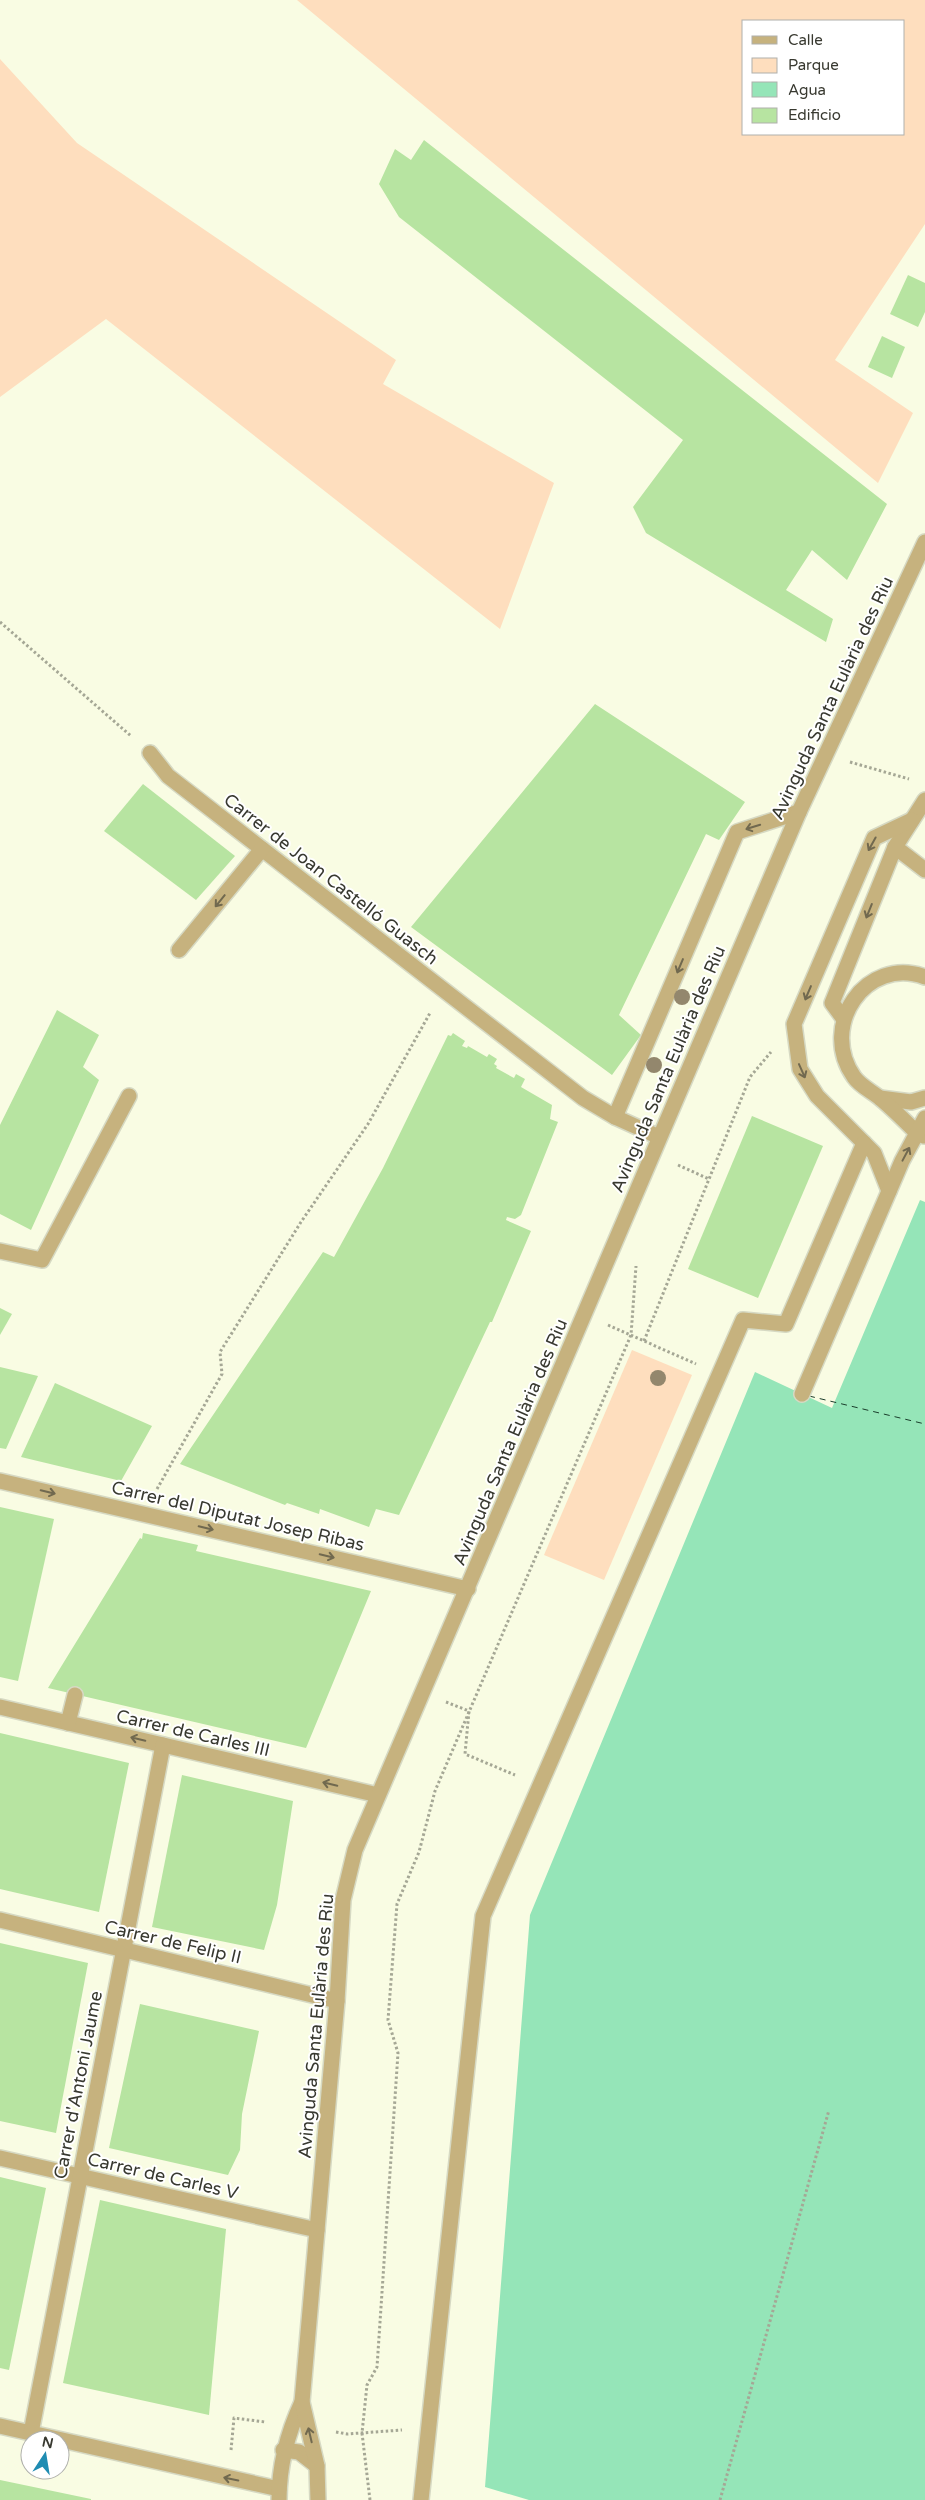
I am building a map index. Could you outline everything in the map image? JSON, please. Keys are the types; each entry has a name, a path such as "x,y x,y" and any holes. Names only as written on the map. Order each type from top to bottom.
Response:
{"street":[{"name":"Avinguda Santa Eulària des Riu","path":"318,2500 317,2466 302,2402 337,2001 343,1900 355,1850 799,812 925,542"},
{"name":"Carrer de Joan Castelló Guasch","path":"150,753 168,776 583,1098 615,1117 659,1137"},
{"path":"843,1018 832,1003 895,847 925,800"},
{"path":"615,1117 737,832 799,812"},
{"path":"889,1191 874,1153 817,1096 800,1069 794,1024 874,838 912,820"},
{"path":"895,847 925,870"},
{"path":"179,950 262,849"},
{"path":"921,1135 880,1098 854,1078 841,1050 843,1018 854,998 871,983 893,974 916,974 925,977"},
{"path":"0,1251 42,1260 129,1096"},
{"path":"880,1098 911,1102 925,1098"},
{"path":"802,1394 889,1191 921,1135 925,1118"},
{"path":"421,2500 483,1916 743,1320 786,1324 864,1143"},
{"name":"Carrer del Diputat Josep Ribas","path":"0,1481 468,1588"},
{"path":"68,1723 75,1695"},
{"name":"Carrer de Carles III","path":"0,1707 378,1795"},
{"name":"Carrer d'Antoni Jaume","path":"31,2430 162,1745"},
{"name":"Carrer de Felip II","path":"0,1920 337,2001"},
{"name":"Carrer de Carles V","path":"0,2158 317,2230"},
{"name":"Avinguda Santa Eulària des Riu","path":"279,2497 283,2450 302,2402"},
{"path":"0,2426 21,2430"},
{"path":"70,2442 279,2497"},
{"path":"283,2450 299,2452 317,2466"}],"path":[{"path":"0,622 150,753"},
{"path":"826,755 916,781"},
{"path":"142,1514 222,1374 220,1352 301,1222 368,1124 432,1010"},
{"path":"644,1341 750,1077 794,1024"},
{"path":"652,1155 709,1179"},
{"path":"584,1314 719,1374"},
{"path":"370,2500 362,2433 367,2385 377,2367 398,2053 388,2020 397,1904 419,1852 435,1791 588,1434"},
{"path":"423,1692 469,1711"},
{"path":"469,1711 465,1754 540,1785"},
{"path":"720,2500 829,2110"}],"green space":[{"path":"297,0 925,0 925,224 835,360 913,413 878,483"},
{"path":"0,59 77,143 396,360 383,384 554,483 500,629 106,319 0,397"},
{"path":"632,1350 692,1375 604,1580 544,1555"}],"water":[{"path":"920,1200 925,1202 925,2500 529,2500 485,2487 530,1915 755,1372 832,1408"}],"building":[{"path":"424,140 887,504 847,580 812,550 786,590 833,619 826,642 646,533 633,507 683,440 399,217 379,184 395,149 411,160"},
{"path":"908,275 925,283 925,312 918,327 890,314"},
{"path":"882,336 905,347 892,378 868,367"},
{"path":"595,704 745,802 719,840 706,834 619,1015 641,1035 612,1075 411,927"},
{"path":"143,784 235,856 196,900 104,831"},
{"path":"57,1010 99,1035 83,1067 99,1080 31,1230 0,1214 0,1125"},
{"path":"453,1033 465,1041 462,1046 467,1048 468,1046 487,1057 489,1054 497,1059 494,1064 497,1066 496,1068 514,1078 516,1074 525,1079 521,1087 552,1105 550,1119 558,1122 521,1215 515,1219 507,1217 506,1220 531,1231 492,1322 490,1322 399,1515 376,1509 369,1527 320,1509 319,1514 287,1503 285,1505 180,1464 323,1252 334,1257 383,1168 448,1035 451,1036"},
{"path":"752,1116 823,1146 758,1298 688,1269"},
{"path":"0,1308 12,1314 0,1335"},
{"path":"0,1367 38,1376 6,1449 0,1448"},
{"path":"55,1383 152,1426 121,1481 21,1457"},
{"path":"0,1507 54,1519 18,1681 0,1677"},
{"path":"143,1533 198,1545 196,1551 371,1591 306,1748 48,1688 140,1538 142,1539"},
{"path":"0,1733 129,1763 99,1912 0,1889"},
{"path":"182,1775 293,1801 277,1905 264,1950 152,1927"},
{"path":"0,1943 88,1963 56,2133 0,2121"},
{"path":"140,2004 259,2031 242,2114 240,2150 228,2175 109,2148"},
{"path":"0,2177 46,2188 9,2370 0,2368"},
{"path":"100,2200 226,2229 209,2415 63,2383"},
{"path":"0,2480 91,2499 91,2500 0,2500"}],"ferry route":[{"path":"809,1396 925,1424"}]}
